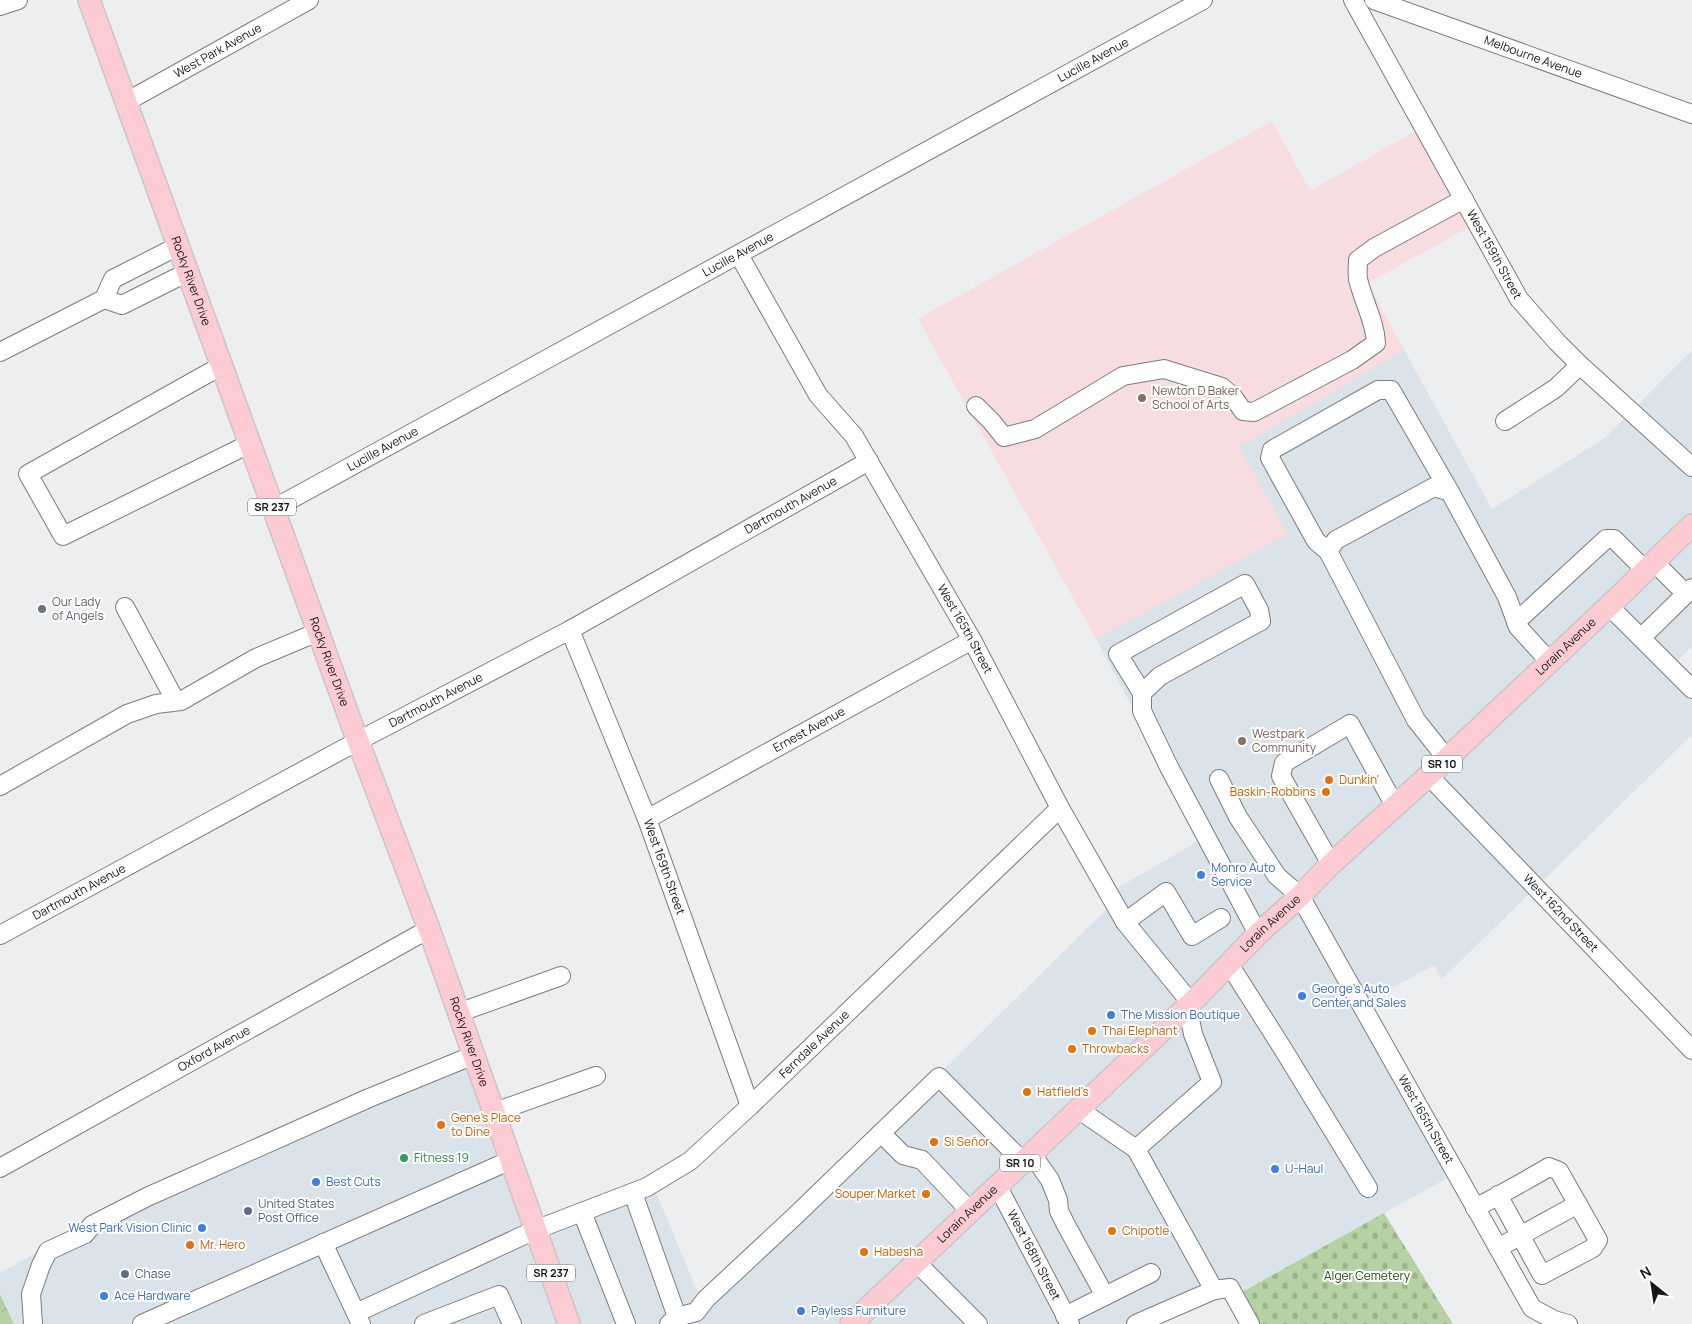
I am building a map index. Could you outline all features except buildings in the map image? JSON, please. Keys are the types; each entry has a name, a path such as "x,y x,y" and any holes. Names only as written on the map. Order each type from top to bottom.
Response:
{"main road":[{"name":"Rocky River Drive","path":"89,0 318,632 429,929 569,1324"},
{"name":"Lorain Avenue","path":"851,1324 1191,1003 1330,864 1429,776 1692,525"}],"street":[{"path":"0,6 18,0"},
{"name":"West Park Avenue","path":"126,102 309,0"},
{"name":"Lucille Avenue","path":"273,509 1202,0"},
{"name":"West 159th Street","path":"1353,0 1519,299 1580,365 1692,467"},
{"name":"Melbourne Avenue","path":"1374,0 1692,114"},
{"path":"976,406 1004,437 1035,429 1123,376 1164,369 1222,387 1234,398 1243,411 1254,412 1352,360 1376,343 1376,331 1365,303 1358,277 1358,260 1374,248 1464,199"},
{"path":"0,352 104,299 113,279 178,246"},
{"name":"West 165th Street","path":"738,255 818,395 854,436 869,461 972,640 1060,808 1125,922 1191,1003"},
{"path":"104,299 122,305 188,272"},
{"path":"1505,421 1556,388 1580,365"},
{"path":"221,366 28,474 63,536 250,444"},
{"path":"1447,758 1416,720 1328,551 1316,541 1270,458 1272,450 1378,390 1391,390 1450,492 1506,596 1518,627 1550,662"},
{"name":"Dartmouth Avenue","path":"0,935 358,741 570,630 869,461"},
{"path":"1328,551 1336,540 1434,487 1450,492"},
{"path":"1516,622 1606,539 1614,539 1650,566 1689,591 1641,638"},
{"path":"1142,693 1160,676 1261,621 1259,610 1245,584 1118,654 1142,693 1142,711 1149,727 1258,934"},
{"path":"1609,606 1692,689"},
{"path":"125,607 175,700"},
{"name":"West 169th Street","path":"570,630 647,819 750,1106"},
{"path":"2,780 127,714 156,704 181,700 256,658 318,632"},
{"name":"Ernest Avenue","path":"647,819 972,640"},
{"path":"1330,864 1281,776 1284,763 1350,724 1396,806"},
{"name":"West 162nd Street","path":"1429,776 1692,1050"},
{"name":"West 165th Street","path":"1219,779 1238,817 1277,876 1300,896 1532,1308 1554,1320 1568,1324"},
{"name":"Ferndale Avenue","path":"359,1318 535,1230 647,1187 690,1161 750,1106 1060,808"},
{"path":"1125,922 1166,892 1192,936 1221,918"},
{"name":"Oxford Avenue","path":"0,1168 429,929"},
{"path":"1229,964 1368,1188"},
{"path":"458,1013 561,976"},
{"path":"1136,1149 1212,1082 1193,1034 1190,1019 1191,1003"},
{"path":"33,1324 31,1294 48,1251 85,1234 92,1225 146,1197 369,1098 474,1055"},
{"path":"495,1112 596,1076"},
{"path":"633,1193 672,1320 696,1312 706,1299 939,1077 1050,1180 1058,1200 1059,1210 1066,1225 1105,1296"},
{"path":"1078,1109 1136,1149 1214,1290"},
{"path":"881,1133 903,1155 922,1160 970,1211"},
{"path":"142,1324 511,1160"},
{"path":"1475,1208 1498,1195 1549,1167 1559,1171 1598,1240 1593,1248 1542,1274 1498,1195"},
{"name":"West 168th Street","path":"997,1185 1068,1320"},
{"path":"1498,1248 1578,1204"},
{"path":"582,1212 626,1324"},
{"path":"323,1243 359,1318"},
{"path":"916,1262 978,1324"},
{"path":"1068,1320 1105,1296 1151,1274"},
{"path":"1136,1324 1214,1290 1230,1288 1250,1324"},
{"path":"424,1324 499,1296 512,1324"}],"shaded area":[{"name":"Newton D Baker School of Arts","path":"1272,121 1310,191 1418,130 1471,226 1368,283 1404,350 1239,447 1288,534 1096,639 918,319"},
{"path":"1404,350 1492,509 1605,438 1692,350 1692,647 1675,663 1692,681 1692,735 1442,979 1434,965 1358,1007 1451,1176 1233,1297 1215,1294 1155,1324 574,1324 542,1232 655,1190 701,1300 840,1164 945,1068 1111,905 1136,927 1114,890 1202,839 1096,639 1287,534 1238,447"},
{"path":"471,1047 569,1324 14,1324 0,1294 0,1273 137,1197"}],"green space":[{"name":"Alger Cemetery","path":"1384,1213 1453,1324 1248,1324 1233,1297"},
{"path":"0,1294 14,1324 0,1324"}],"place":[{"name":"Newton D Baker School of Arts","path":"1142,398"},
{"name":"Our Lady of Angels","path":"42,609"},
{"name":"Westpark Community","path":"1242,741"},
{"name":"Dunkin'","path":"1329,780"},
{"name":"Baskin-Robbins","path":"1326,792"},
{"name":"Monro Auto Service","path":"1201,875"},
{"name":"George's Auto Center and Sales","path":"1302,996"},
{"name":"The Mission Boutique","path":"1111,1015"},
{"name":"Thai Elephant","path":"1092,1031"},
{"name":"Throwbacks","path":"1072,1049"},
{"name":"Hatfield's","path":"1027,1092"},
{"name":"Gene's Place to Dine","path":"441,1125"},
{"name":"Si Señor","path":"934,1142"},
{"name":"Fitness 19","path":"404,1158"},
{"name":"U-Haul","path":"1275,1169"},
{"name":"Best Cuts","path":"316,1182"},
{"name":"Souper Market","path":"926,1194"},
{"name":"United States Post Office","path":"248,1211"},
{"name":"West Park Vision Clinic","path":"202,1228"},
{"name":"Chipotle","path":"1112,1231"},
{"name":"Mr. Hero","path":"190,1245"},
{"name":"Habesha","path":"864,1252"},
{"name":"Chase","path":"125,1274"},
{"name":"Ace Hardware","path":"104,1296"},
{"name":"Payless Furniture","path":"801,1311"}]}
